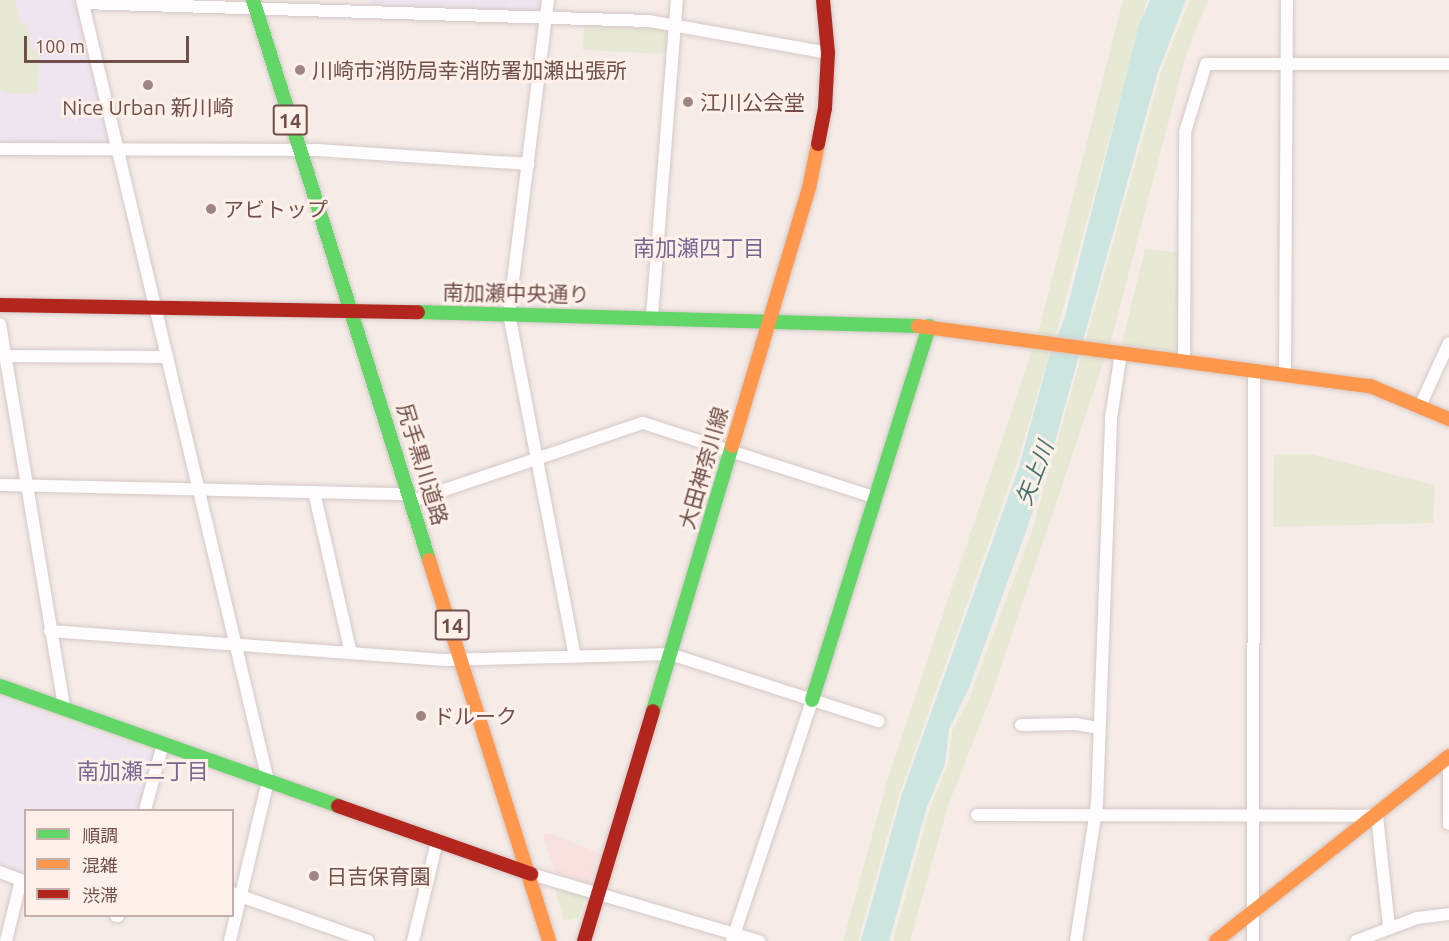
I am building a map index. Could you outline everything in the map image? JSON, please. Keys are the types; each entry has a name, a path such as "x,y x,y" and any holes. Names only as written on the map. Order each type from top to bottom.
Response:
{"street":[{"path":"548,0 509,314 539,459 575,657"},
{"path":"652,316 677,0"},
{"name":"大田神奈川線","path":"584,941 770,320 822,134 828,53 823,0"},
{"path":"1285,374 1287,0"},
{"path":"234,915 237,895 268,781 82,1 364,6 546,19 675,24 828,53"},
{"name":"尻手黒川道路","path":"254,4 349,310 531,874 549,941"},
{"path":"1184,361 1185,132 1206,64 1449,64"},
{"path":"0,149 300,152 529,164"},
{"name":"南加瀬中央通り","path":"0,305 652,316 928,326 1380,388 1449,419"},
{"path":"0,324 3,356 64,708"},
{"path":"733,938 812,700 928,326"},
{"path":"1420,406 1449,343"},
{"path":"1076,941 1095,815 1115,353"},
{"path":"3,356 167,357"},
{"path":"1253,941 1254,371"},
{"path":"0,408 14,409"},
{"path":"0,485 314,492 410,497 539,459 643,423 876,498"},
{"path":"314,492 351,653"},
{"path":"50,631 462,659 670,654 879,721"},
{"path":"0,686 531,874 733,938 759,941"},
{"path":"1021,724 1076,724 1098,728"},
{"path":"146,809 163,744"},
{"path":"1216,941 1377,816 1449,756"},
{"path":"1449,762 1449,824"},
{"path":"977,815 1377,816"},
{"path":"1377,816 1389,927"},
{"path":"413,941 437,842"},
{"path":"0,873 23,881 6,941"},
{"path":"237,895 368,941"},
{"path":"1356,941 1389,927 1449,914"},
{"path":"230,941 234,917"},
{"path":"590,925 596,941"}],"shaded area":[{"path":"0,0 75,0 109,145 0,143"},
{"path":"370,0 542,0 541,13 372,6"},
{"path":"0,698 150,751 152,758 139,809 24,809 24,875 0,866"},
{"path":"550,833 599,853 589,883 555,872 543,835"}],"green space":[{"path":"0,0 15,0 21,24 27,23 33,51 39,51 38,94 4,93 0,89"},
{"path":"1123,0 1147,0 1060,319 1016,466 899,795 858,941 843,941 888,778 1040,326"},
{"path":"1190,0 1208,0 1186,55 1112,337 990,699 948,806 910,941 893,941 930,808 948,764 952,731 968,702 1032,531 1162,69"},
{"path":"584,26 666,29 665,54 583,50"},
{"path":"1145,249 1181,253 1181,354 1121,347"},
{"path":"1310,454 1435,485 1433,523 1273,527 1274,455"},
{"path":"554,886 586,896 578,918 564,921"}],"water":[{"name":"矢上川","path":"1150,0 1186,0 1158,72 1044,481 969,688 949,729 945,764 927,807 889,941 861,941 902,794 1019,467 1049,357 1065,317 1139,25"}],"traffic: fast":[{"path":"253,0 429,560"},
{"path":"418,312 918,326"},
{"path":"812,700 929,326"},
{"path":"653,711 732,446"},
{"path":"0,686 338,806"}],"traffic: slow":[{"path":"732,446 809,188 818,144"},
{"path":"918,326 1370,386 1449,419"},
{"path":"429,560 549,941"},
{"path":"1216,941 1449,756"}],"traffic: jam":[{"path":"818,144 825,108 828,53 823,0"},
{"path":"0,305 418,312"},
{"path":"584,941 653,711"},
{"path":"338,806 531,874"}],"place":[{"name":"川崎市消防局幸消防署加瀬出張所","path":"300,70"},
{"name":"Nice Urban 新川崎","path":"148,85"},
{"name":"江川公会堂","path":"688,102"},
{"name":"アビトップ","path":"211,209"},
{"name":"ドルーク","path":"421,716"},
{"name":"日吉保育園","path":"314,876"}],"district":[{"name":"南加瀬四丁目","path":"699,248"},
{"name":"南加瀬二丁目","path":"143,771"}]}
